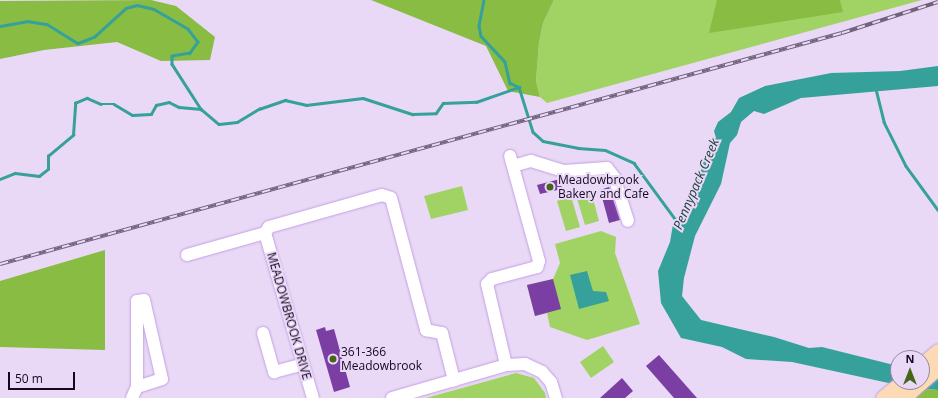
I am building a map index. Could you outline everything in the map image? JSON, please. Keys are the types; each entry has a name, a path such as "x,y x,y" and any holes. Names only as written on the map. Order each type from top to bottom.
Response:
{"main road":[{"path":"930,358 938,351"},
{"path":"930,374 938,367"},
{"path":"884,398 893,390"},
{"path":"903,398 912,390"}],"street":[{"path":"506,364 487,284 492,279 537,267 540,261 512,161 531,161 564,171 607,168 614,177 628,221"},
{"path":"187,255 265,234 269,227 382,195 391,198 426,330 442,333 454,380"},
{"name":"MEADOWBROOK DRIVE","path":"265,234 313,398"},
{"path":"144,300 162,379 134,393 137,301 144,300"},
{"path":"263,333 274,372 303,364"},
{"path":"392,398 506,364 525,364 542,372 551,382 556,398"}],"green space":[{"path":"151,0 176,6 215,37 210,60 161,61 117,42 44,50 0,59 0,1"},
{"path":"371,0 554,0 543,23 539,43 536,81 540,97 508,91 486,46"},
{"path":"554,0 922,0 547,103 540,97 536,81 539,43 543,23"},
{"path":"717,0 840,0 843,12 709,33"},
{"path":"462,186 468,210 431,219 424,196"},
{"path":"591,191 599,221 585,225 576,195"},
{"path":"571,196 580,227 566,231 557,201"},
{"path":"601,231 616,237 615,253 640,324 587,340 550,327 547,313 535,316 527,285 553,279 560,263 555,244"},
{"path":"105,250 105,350 0,347 0,281"},
{"path":"603,346 614,362 591,378 580,362"},
{"path":"516,373 534,378 545,393 546,398 426,398"},
{"path":"912,390 938,390 938,398 903,398"}],"shaded area":[{"path":"938,66 938,86 801,98 764,114 754,111 741,122 737,135 730,143 721,184 695,236 684,278 682,296 701,320 774,337 809,348 822,347 890,364 890,383 792,362 746,359 722,347 681,338 661,303 658,271 670,242 673,224 680,218 690,192 695,189 710,140 716,138 714,131 718,122 731,112 739,98 765,86 831,73 900,71"},
{"path":"587,271 593,291 606,292 609,301 579,309 570,275"},
{"path":"938,373 938,390 930,389 930,378"}],"building":[{"name":"Meadowbrook Bakery and Cafe","path":"560,179 562,189 540,194 537,185"},
{"path":"609,187 620,220 609,223 600,190"},
{"path":"553,279 561,309 535,316 527,285"},
{"name":"361-366 Meadowbrook","path":"325,327 326,331 334,329 350,387 334,392 316,330"},
{"path":"659,355 697,398 674,398 646,366"},
{"path":"622,378 633,391 625,398 600,398"}],"waterway":[{"path":"484,0 479,26 481,36 505,62 510,83 519,87"},
{"path":"0,26 27,21 47,24 78,43 94,37 126,8 137,5 154,9 188,29 198,42 190,53 172,56 172,64 201,109 219,124 237,122 259,109 285,100 306,105 363,98 412,114 436,113 443,103 476,102 519,87"},
{"name":"Pennypack Creek","path":"519,87 533,132 543,141 578,148 605,150 634,163 678,223"},
{"path":"876,89 884,122 906,166 938,210"},
{"path":"0,179 15,173 39,176 48,169 48,156 73,135 75,103 87,98 101,104 114,104 132,115 151,114 156,105 169,102 179,107 201,109"}],"railway":[{"path":"0,264 842,33 938,2"}],"place":[{"name":"Meadowbrook Bakery and Cafe","path":"550,187"},
{"name":"361-366 Meadowbrook","path":"333,359"}]}
